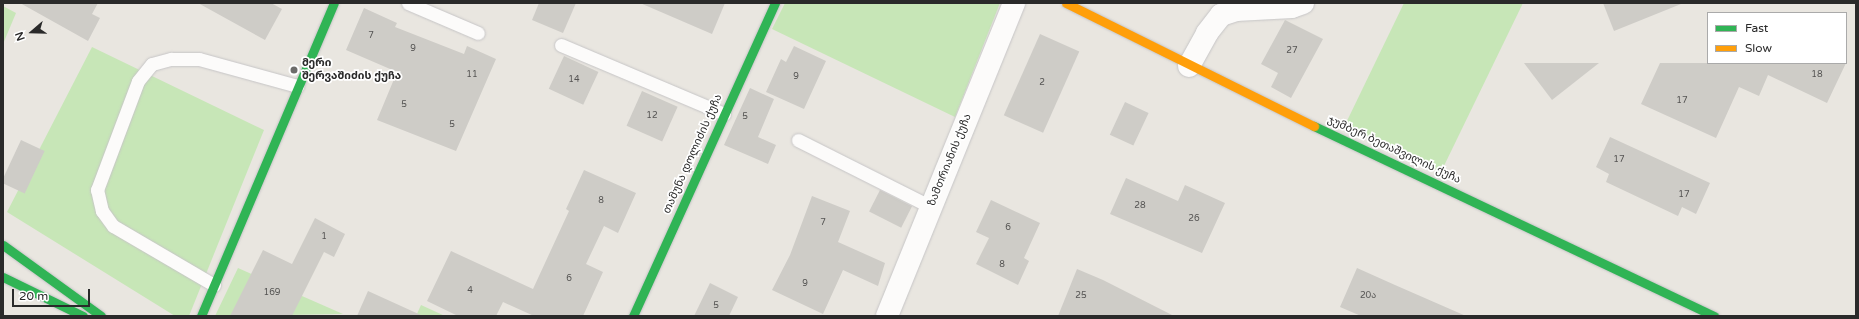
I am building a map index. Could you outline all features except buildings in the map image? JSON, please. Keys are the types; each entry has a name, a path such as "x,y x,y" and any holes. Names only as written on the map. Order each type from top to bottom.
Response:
{"street":[{"path":"201,316 297,86 334,3"},
{"name":"თამუნა დოლიძის ქუჩა","path":"632,316 775,3"},
{"name":"ზამთრიანის ქუჩა","path":"893,314 931,207 1014,3"},
{"name":"ჯუმბერ ბეთაშვილის ქუჩა","path":"1066,3 1190,66 1714,316"},
{"path":"1190,66 1207,33 1222,15 1236,10 1292,7 1303,3"},
{"path":"3,245 101,316"},
{"path":"3,277 83,316"}],"lane":[{"path":"408,3 478,33"},
{"path":"560,45 724,114"},
{"path":"214,285 113,226 102,210 97,190 138,81 152,64 171,59 199,59 297,86"},
{"path":"798,140 931,207"}],"green space":[{"path":"785,3 1000,3 955,117 772,29"},
{"path":"1404,3 1523,3 1441,172 1345,125"},
{"path":"3,6 16,13 3,44"},
{"path":"92,47 264,130 189,316 175,316 7,212"},
{"path":"238,268 343,314 215,316"},
{"path":"421,305 445,316 416,316"}],"traffic: fast":[{"path":"201,316 334,3"},
{"path":"633,316 775,3"},
{"path":"1314,126 1714,316"},
{"path":"3,245 101,316"},
{"path":"3,277 83,316"}],"traffic: slow":[{"path":"1066,3 1314,126"}],"place":[{"name":"მერი შერვაშიძის ქუჩა","path":"294,70"}]}
